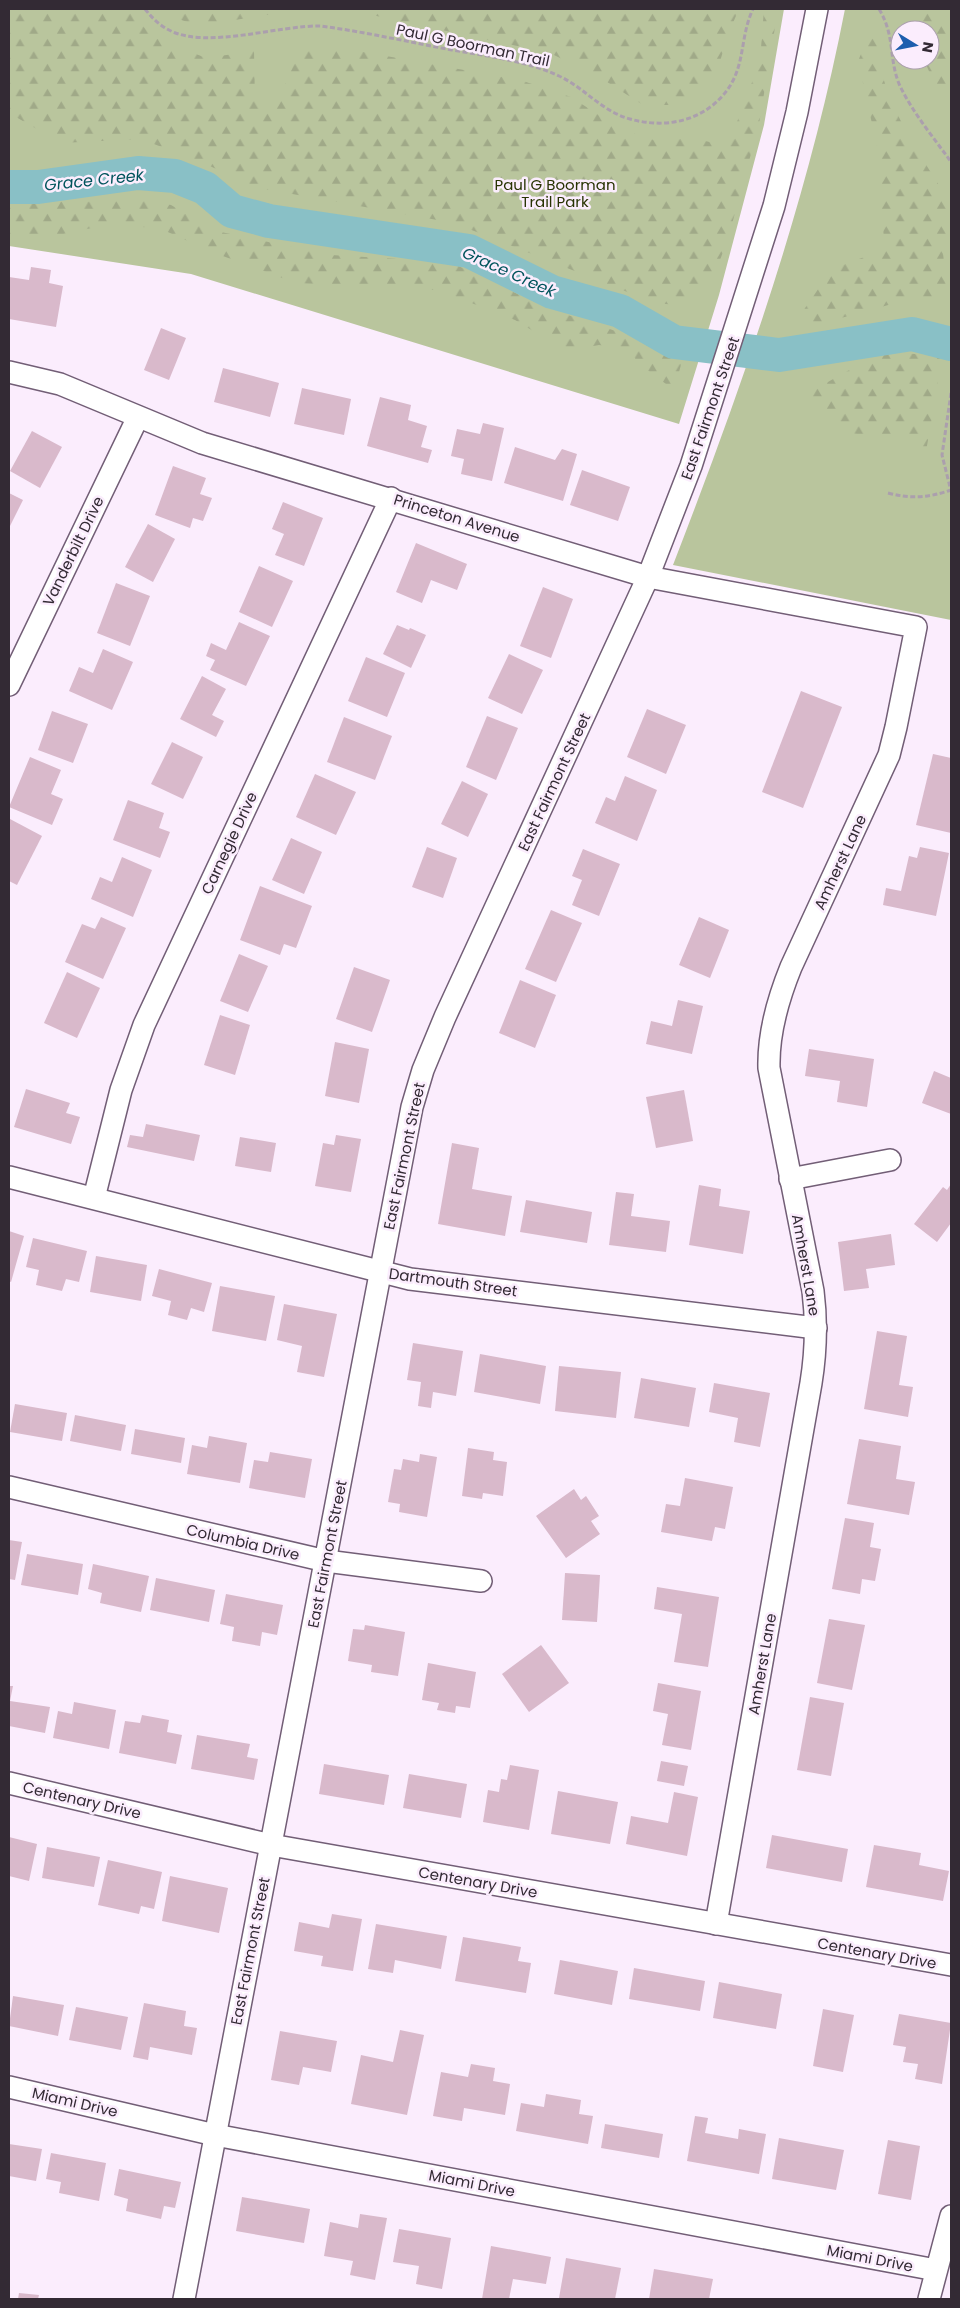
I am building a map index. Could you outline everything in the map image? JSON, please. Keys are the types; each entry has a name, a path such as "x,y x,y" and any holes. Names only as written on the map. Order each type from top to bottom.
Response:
{"street":[{"name":"East Fairmont Street","path":"184,2299 412,1107 429,1054 648,576 709,416 756,266 785,163 817,9"},
{"name":"Princeton Avenue","path":"9,372 60,384 193,440 648,576 916,627"},
{"name":"Vanderbilt Drive","path":"9,685 138,417"},
{"name":"Carnegie Drive","path":"94,1198 121,1090 144,1025 391,498"},
{"name":"Amherst Lane","path":"716,1924 811,1383 816,1328 813,1291 769,1068 774,1018 791,967 892,746 916,627"},
{"path":"790,1179 890,1160"},
{"name":"Dartmouth Street","path":"9,1177 421,1280 816,1328"},
{"name":"Columbia Drive","path":"9,1487 326,1561 480,1581"},
{"name":"Centenary Drive","path":"9,1783 271,1845 951,1966"},
{"name":"Miami Drive","path":"9,2087 215,2135 936,2270"},
{"path":"929,2299 936,2270 947,2252 951,2216"}],"path":[{"name":"Paul G Boorman Trail","path":"145,9 163,27 179,35 226,37 321,26 488,57 559,76 594,102 630,119 678,122 691,119 703,112 724,93 741,64 752,9"},
{"path":"879,9 888,24 895,71 900,86 951,162"},
{"path":"888,493 910,498 931,497 951,491 942,455 951,393"}],"green space":[{"name":"Paul G Boorman Trail Park","path":"9,9 784,9 764,125 719,295 679,424 191,274 9,246"},
{"path":"9,9 130,9 151,36 206,58 254,51 255,102 278,101 300,50 336,47 520,80 571,97 620,129 654,140 694,138 717,144 737,122 760,61 764,9 778,9 759,124 728,239 715,273 688,306 655,303 454,223 259,188 203,163 141,139 61,143 9,113"},
{"path":"158,9 739,9 729,32 717,71 705,91 678,105 643,105 604,80 550,53 358,12 290,11 199,26 161,13"},
{"path":"845,9 951,9 951,620 673,565 748,360 793,221 812,151"},
{"path":"936,9 951,9 951,114 941,98 928,70 940,70 940,20 920,20 922,13"},
{"path":"870,33 880,39 879,58 892,102 915,147 951,204 943,252 947,297 910,299 812,326 802,319 803,311 832,269 875,253 884,240 877,146 858,61"},
{"path":"154,201 171,205 216,231 331,255 450,262 547,308 684,354 674,390 638,363 629,349 599,345 566,351 515,320 438,290 296,283 212,252 159,228 106,225 49,237 9,235 9,202"},
{"path":"876,351 940,356 936,397 926,451 906,439 848,433 823,416 810,392 851,369"}],"building":[{"path":"31,267 51,270 49,283 63,286 56,327 9,319 9,277 29,280"},
{"path":"161,328 186,338 169,380 144,370"},
{"path":"223,368 279,383 270,417 214,402"},
{"path":"302,388 351,399 344,435 294,424"},
{"path":"380,397 411,405 408,420 427,426 421,447 432,450 428,463 367,446"},
{"path":"483,423 504,428 492,481 461,474 464,459 451,456 457,429 480,434"},
{"path":"32,431 62,447 40,488 10,471"},
{"path":"515,447 555,460 562,449 577,454 563,501 504,483"},
{"path":"173,466 206,478 200,494 212,498 203,521 193,518 190,528 155,515"},
{"path":"582,470 630,487 618,521 570,505"},
{"path":"9,493 23,500 9,528"},
{"path":"283,502 323,518 304,566 275,555 284,534 272,529"},
{"path":"148,524 175,539 153,582 125,567"},
{"path":"416,543 467,564 457,590 431,580 422,603 396,592"},
{"path":"259,566 293,581 272,627 239,612"},
{"path":"116,583 150,596 130,646 97,633"},
{"path":"543,587 573,599 551,658 520,646"},
{"path":"239,622 270,636 246,686 210,670 215,660 206,656 211,643 226,650"},
{"path":"397,625 426,635 411,668 383,654"},
{"path":"103,649 133,662 112,710 69,691 79,667 93,673"},
{"path":"509,654 543,670 522,714 488,698"},
{"path":"366,657 405,673 387,717 348,701"},
{"path":"202,676 226,689 212,715 224,721 216,737 180,719"},
{"path":"801,691 842,707 803,808 762,792"},
{"path":"647,709 686,725 666,774 627,757"},
{"path":"52,711 88,724 73,763 38,750"},
{"path":"487,716 518,728 496,780 466,767"},
{"path":"344,717 392,736 375,780 327,762"},
{"path":"172,742 203,757 183,799 151,784"},
{"path":"933,754 951,758 951,833 916,825"},
{"path":"30,757 61,770 51,794 63,799 52,825 9,807"},
{"path":"315,774 356,792 336,835 296,817"},
{"path":"625,776 657,790 637,841 595,823 606,797 615,801"},
{"path":"462,781 488,794 468,837 441,824"},
{"path":"128,800 164,813 159,828 170,832 160,858 113,840"},
{"path":"10,819 42,836 17,885 9,881"},
{"path":"291,838 322,852 304,894 272,880"},
{"path":"427,847 457,858 443,898 412,887"},
{"path":"920,847 949,853 936,916 883,905 886,888 901,891 909,856 917,858"},
{"path":"583,849 620,864 599,916 572,905 582,880 572,876"},
{"path":"122,857 152,870 133,917 91,899 100,877 112,882"},
{"path":"260,886 312,906 296,948 284,944 280,955 240,940"},
{"path":"551,910 582,923 556,982 525,969"},
{"path":"101,917 126,928 103,979 65,962 82,924 95,929"},
{"path":"699,917 729,930 710,978 679,965"},
{"path":"239,954 268,966 248,1012 220,1001"},
{"path":"354,967 390,980 372,1032 336,1019"},
{"path":"67,972 100,988 77,1038 44,1023"},
{"path":"520,980 556,995 535,1048 499,1033"},
{"path":"678,1000 703,1006 692,1054 646,1044 651,1021 672,1026"},
{"path":"220,1015 250,1025 235,1075 204,1065"},
{"path":"335,1042 369,1049 359,1103 325,1096"},
{"path":"809,1049 874,1059 867,1107 837,1102 840,1081 805,1076"},
{"path":"934,1071 951,1078 951,1114 922,1103"},
{"path":"26,1089 70,1103 66,1113 80,1117 71,1144 14,1127"},
{"path":"684,1090 693,1141 656,1148 646,1097"},
{"path":"146,1124 200,1135 194,1161 127,1147 130,1135 143,1137"},
{"path":"336,1135 361,1139 351,1192 315,1186 323,1143 334,1145"},
{"path":"240,1137 276,1143 271,1172 235,1166"},
{"path":"452,1143 479,1148 472,1189 512,1196 505,1236 438,1224"},
{"path":"951,1184 951,1223 937,1242 914,1224 943,1187 947,1190"},
{"path":"699,1185 721,1189 719,1206 750,1211 743,1254 689,1245"},
{"path":"616,1192 634,1194 631,1216 670,1221 666,1252 609,1245"},
{"path":"526,1200 592,1212 587,1243 520,1232"},
{"path":"9,1231 24,1236 11,1282 9,1281"},
{"path":"891,1234 895,1265 866,1269 869,1288 844,1291 838,1242"},
{"path":"33,1238 87,1251 79,1282 66,1279 62,1291 36,1285 39,1270 26,1267"},
{"path":"96,1256 147,1265 141,1301 90,1292"},
{"path":"159,1269 212,1283 204,1312 191,1308 187,1320 168,1315 171,1301 152,1296"},
{"path":"220,1286 275,1296 266,1341 212,1331"},
{"path":"284,1304 337,1314 324,1377 297,1372 302,1346 277,1340"},
{"path":"877,1331 907,1336 899,1385 913,1387 908,1417 864,1409"},
{"path":"413,1343 463,1351 456,1396 433,1392 431,1408 418,1406 421,1382 407,1380"},
{"path":"480,1354 546,1366 540,1404 474,1392"},
{"path":"559,1366 621,1372 616,1418 555,1411"},
{"path":"641,1378 696,1388 689,1427 634,1418"},
{"path":"714,1383 770,1393 760,1447 734,1442 738,1418 709,1412"},
{"path":"15,1404 67,1413 62,1441 10,1432"},
{"path":"75,1415 126,1425 121,1451 70,1441"},
{"path":"135,1429 185,1438 181,1463 131,1454"},
{"path":"209,1436 247,1443 240,1483 187,1474 192,1445 207,1448"},
{"path":"859,1439 901,1446 896,1479 915,1482 909,1515 847,1504"},
{"path":"468,1448 494,1452 493,1460 507,1462 503,1496 483,1493 482,1499 462,1496"},
{"path":"270,1452 312,1459 305,1498 249,1488 254,1460 268,1462"},
{"path":"420,1454 437,1457 427,1517 399,1512 400,1504 388,1502 394,1469 401,1470 403,1459 419,1462"},
{"path":"685,1478 733,1487 725,1529 715,1527 712,1541 661,1532 666,1504 680,1506"},
{"path":"574,1489 581,1500 586,1496 599,1516 591,1521 600,1534 566,1558 536,1516"},
{"path":"845,1518 874,1523 870,1547 881,1549 875,1581 862,1579 860,1594 832,1589"},
{"path":"9,1540 22,1542 15,1580 9,1579"},
{"path":"27,1554 83,1564 78,1595 21,1585"},
{"path":"93,1564 149,1576 141,1612 100,1603 102,1593 88,1589"},
{"path":"565,1573 600,1575 597,1622 562,1620"},
{"path":"156,1578 215,1590 209,1622 150,1610"},
{"path":"657,1587 719,1597 708,1667 674,1662 682,1614 654,1609"},
{"path":"226,1594 283,1605 277,1635 262,1632 260,1646 232,1641 234,1627 220,1624"},
{"path":"829,1619 865,1625 852,1690 817,1683"},
{"path":"365,1625 405,1632 398,1676 371,1672 372,1665 348,1661 353,1629 364,1630"},
{"path":"541,1645 569,1683 529,1712 502,1674"},
{"path":"428,1663 476,1672 470,1708 456,1706 455,1713 437,1710 439,1703 422,1700"},
{"path":"658,1683 701,1691 691,1750 662,1745 668,1714 653,1711"},
{"path":"9,1686 13,1686 10,1701 50,1707 45,1733 9,1726"},
{"path":"810,1697 844,1703 831,1776 797,1770"},
{"path":"74,1702 116,1710 109,1749 53,1738 58,1711 72,1714"},
{"path":"142,1715 169,1720 167,1732 182,1735 176,1764 119,1753 125,1721 140,1723"},
{"path":"197,1735 250,1744 247,1757 258,1759 254,1780 191,1769"},
{"path":"661,1761 688,1766 684,1786 657,1781"},
{"path":"324,1764 389,1775 384,1805 319,1794"},
{"path":"510,1765 539,1770 529,1830 483,1822 488,1790 499,1792 501,1779 507,1780"},
{"path":"409,1774 467,1784 461,1818 403,1808"},
{"path":"558,1791 618,1802 610,1844 551,1834"},
{"path":"674,1792 698,1797 687,1856 626,1844 631,1816 668,1823"},
{"path":"772,1835 848,1849 842,1882 766,1868"},
{"path":"9,1837 37,1844 29,1881 9,1876"},
{"path":"874,1845 921,1853 919,1865 949,1871 943,1901 866,1887"},
{"path":"47,1847 100,1857 94,1887 42,1878"},
{"path":"108,1860 162,1872 154,1909 141,1906 139,1914 98,1905"},
{"path":"170,1876 228,1888 219,1933 162,1921"},
{"path":"332,1914 362,1919 353,1971 321,1966 323,1956 294,1951 299,1922 329,1928"},
{"path":"376,1924 447,1936 441,1969 395,1960 393,1973 368,1969"},
{"path":"463,1937 521,1947 518,1961 531,1963 526,1993 455,1981"},
{"path":"560,1960 618,1971 612,2005 554,1994"},
{"path":"634,1968 705,1981 700,2011 629,1999"},
{"path":"719,1982 782,1994 776,2029 713,2018"},
{"path":"13,1996 64,2005 58,2036 9,2026"},
{"path":"144,2003 186,2011 184,2026 197,2028 192,2055 150,2047 148,2060 133,2057"},
{"path":"76,2007 128,2017 121,2050 69,2040"},
{"path":"823,2009 854,2015 843,2072 813,2066"},
{"path":"899,2014 951,2023 942,2084 915,2079 918,2064 903,2062 906,2047 893,2045"},
{"path":"400,2030 424,2035 407,2115 351,2104 361,2055 393,2062"},
{"path":"280,2031 337,2041 331,2072 303,2067 299,2085 271,2080"},
{"path":"471,2064 495,2068 493,2081 510,2084 505,2115 464,2108 462,2121 433,2116 441,2072 468,2077"},
{"path":"546,2094 581,2100 579,2114 593,2116 588,2144 516,2131 521,2103 544,2107"},
{"path":"695,2116 708,2118 705,2133 738,2139 739,2129 766,2134 759,2174 687,2161"},
{"path":"605,2124 663,2134 659,2158 601,2148"},
{"path":"779,2138 844,2150 836,2190 772,2179"},
{"path":"888,2140 920,2146 911,2200 878,2194"},
{"path":"9,2144 42,2149 36,2181 9,2176"},
{"path":"51,2153 106,2163 99,2201 59,2193 61,2182 46,2179"},
{"path":"119,2169 181,2182 175,2208 164,2206 161,2219 126,2211 128,2199 114,2195"},
{"path":"242,2197 310,2209 304,2243 236,2231"},
{"path":"360,2214 387,2218 375,2280 350,2275 353,2261 324,2256 330,2222 358,2228"},
{"path":"399,2229 451,2238 442,2289 416,2284 419,2266 393,2262"},
{"path":"491,2246 551,2257 546,2284 513,2279 509,2299 482,2299"},
{"path":"566,2258 621,2268 615,2299 559,2298"},
{"path":"654,2269 713,2279 709,2299 649,2299"},
{"path":"19,2293 39,2295 38,2299 18,2299"}],"waterway":[{"name":"Grace Creek","path":"9,187 38,187 138,173 175,176 205,188 232,211 269,221 469,251 552,292 620,311 674,342 779,355 912,334 951,344"}]}
